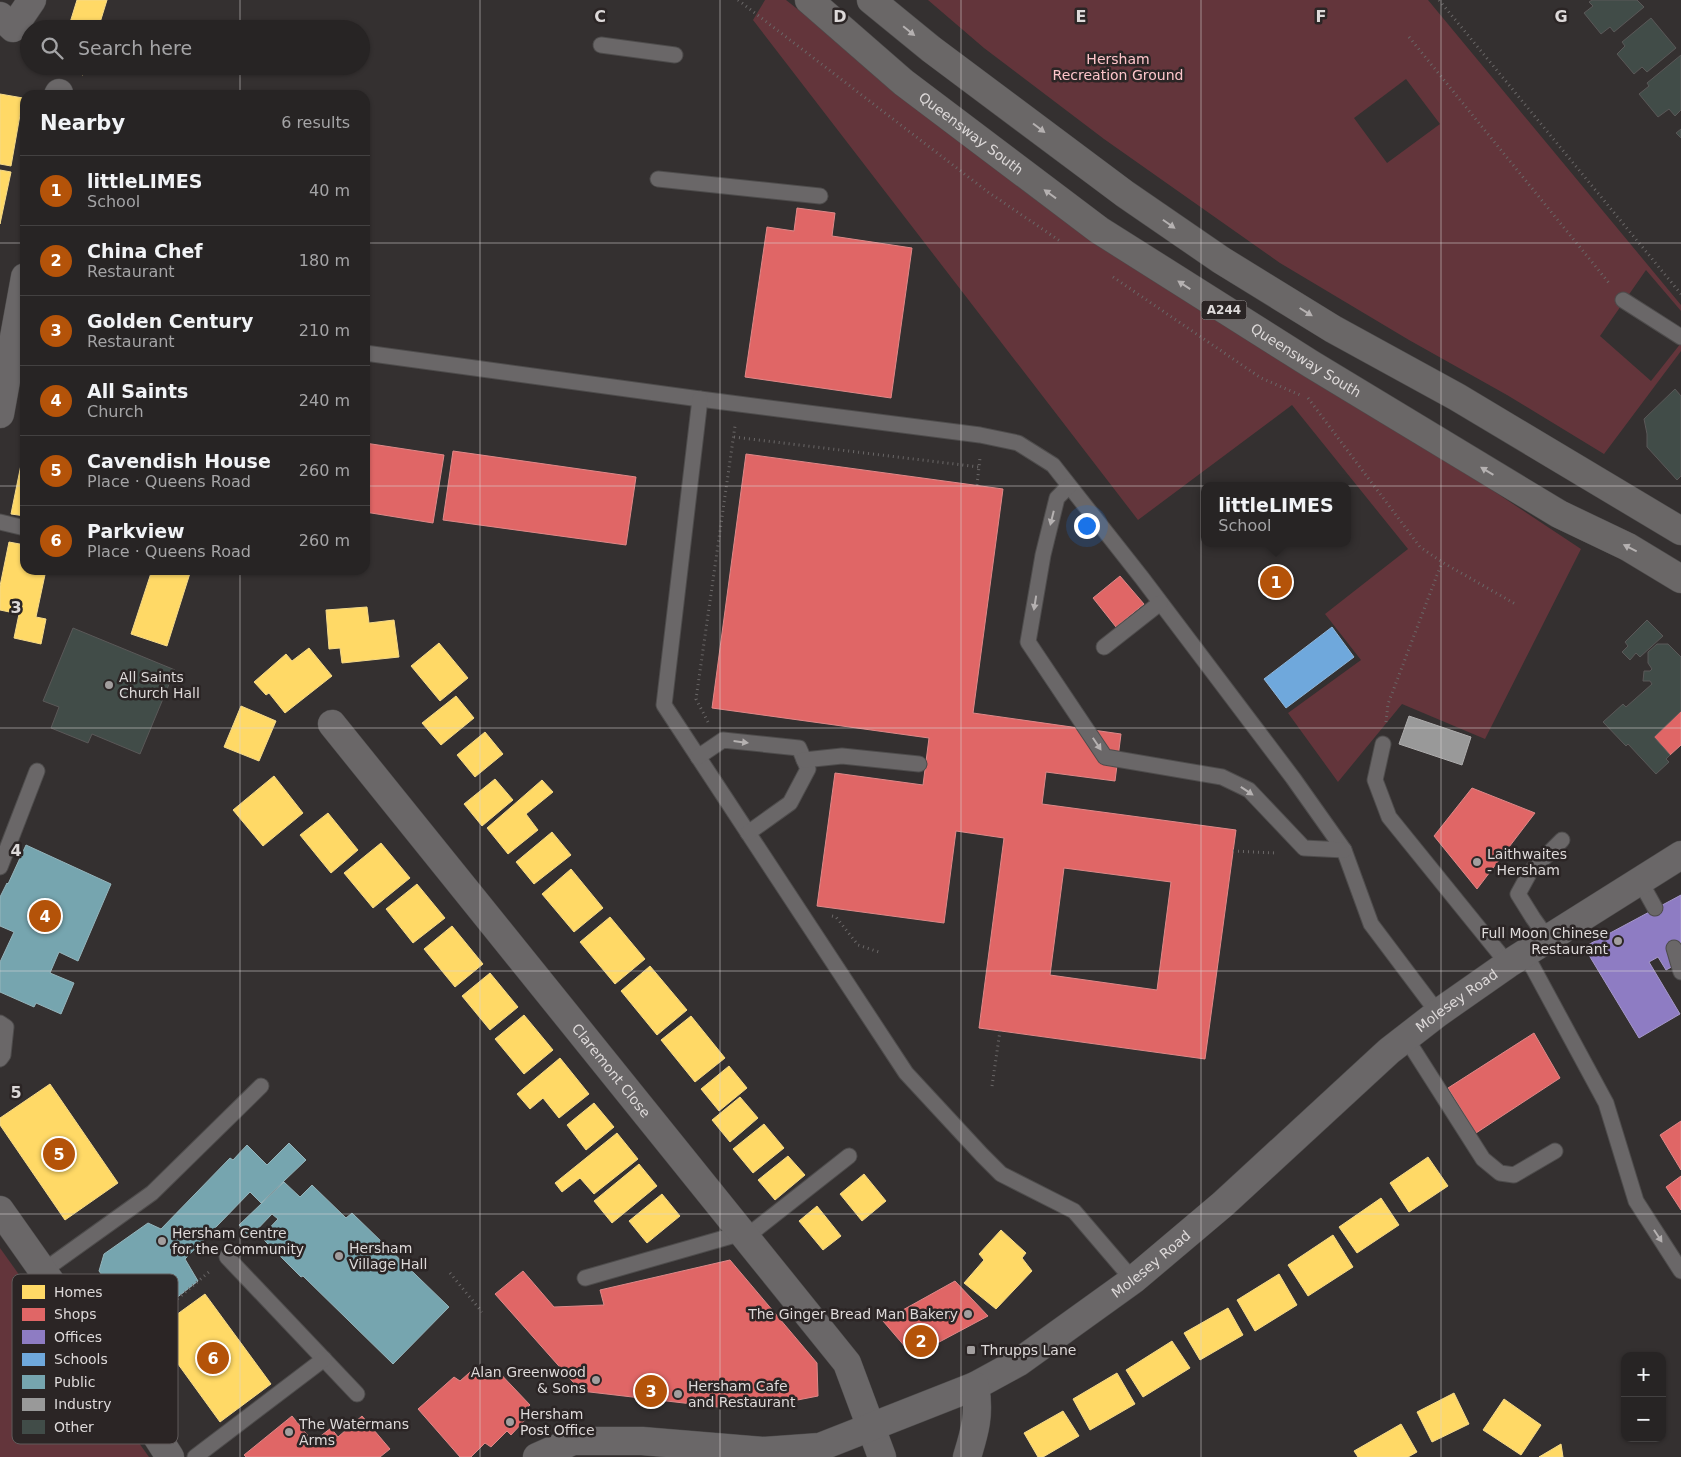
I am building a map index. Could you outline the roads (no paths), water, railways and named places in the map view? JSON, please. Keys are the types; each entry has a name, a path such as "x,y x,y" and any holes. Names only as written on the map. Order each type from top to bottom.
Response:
{"main road":[{"name":"Queensway South","path":"809,0 903,82 1003,160 1099,230 1303,359 1559,514 1636,552 1681,579"},
{"path":"871,0 932,49 1125,194 1221,260 1332,329 1457,397 1681,531"}],"street":[{"path":"0,16 13,28 32,0"},
{"path":"0,414 20,304"},
{"name":"Claremont Close","path":"332,724 847,1363 870,1428"},
{"name":"Molesey Road","path":"538,1457 573,1441 642,1441 711,1452 764,1451 820,1446 974,1386 1019,1362 1133,1280 1223,1204 1389,1051 1438,1013 1516,958 1680,857"},
{"path":"0,1210 45,1274"},
{"path":"967,1457 977,1424 978,1407 974,1386"},
{"path":"870,1428 882,1457"},
{"path":"161,1444 170,1457"}],"lane":[{"path":"601,45 675,54"},
{"path":"658,179 820,196"},
{"path":"1623,300 1681,337"},
{"path":"370,354 980,435 1018,442 1053,465 1142,578 1293,778 1344,850 1371,924 1438,1013"},
{"path":"700,399 664,705 906,1073 1001,1174 1074,1211 1133,1280"},
{"path":"1070,486 1057,498 1043,555 1028,642 1105,757 1222,777 1249,790 1304,848 1344,850"},
{"path":"0,522 20,527"},
{"path":"1104,647 1160,603"},
{"path":"698,757 723,740 799,748 808,769 790,803 748,833"},
{"path":"1383,744 1375,780 1389,817 1516,958 1606,1103 1636,1200 1681,1271"},
{"path":"804,760 842,756 919,764"},
{"path":"0,867 37,771"},
{"path":"1548,939 1532,918 1518,894 1530,872 1562,840"},
{"path":"1640,881 1656,908"},
{"path":"1674,948 1681,972"},
{"path":"0,1023 6,1026 3,1055 0,1059"},
{"path":"1406,1038 1483,1159 1500,1174 1514,1175 1555,1151"},
{"path":"43,1271 152,1193 261,1086"},
{"path":"585,1278 744,1235 849,1156"},
{"path":"227,1257 357,1394"},
{"path":"195,1457 324,1359"}],"place":[{"name":"littleLIMES","path":"1276,582"},
{"name":"All Saints Church Hall","path":"109,685"},
{"name":"Laithwaites - Hersham","path":"1477,862"},
{"name":"All Saints","path":"45,916"},
{"name":"Full Moon Chinese Restaurant","path":"1618,941"},
{"name":"Cavendish House","path":"59,1154"},
{"name":"Hersham Centre for the Community","path":"162,1241"},
{"name":"Hersham Village Hall","path":"339,1256"},
{"name":"The Ginger Bread Man Bakery","path":"968,1314"},
{"name":"China Chef","path":"921,1341"},
{"name":"Thrupps Lane","path":"971,1350"},
{"name":"Parkview","path":"213,1358"},
{"name":"Alan Greenwood & Sons","path":"596,1380"},
{"name":"Golden Century","path":"651,1391"},
{"name":"Hersham Cafe and Restaurant","path":"678,1394"},
{"name":"Hersham Post Office","path":"510,1422"},
{"name":"The Watermans Arms","path":"289,1432"}],"park label":[{"name":"Hersham Recreation Ground","path":"1118,68"}]}
